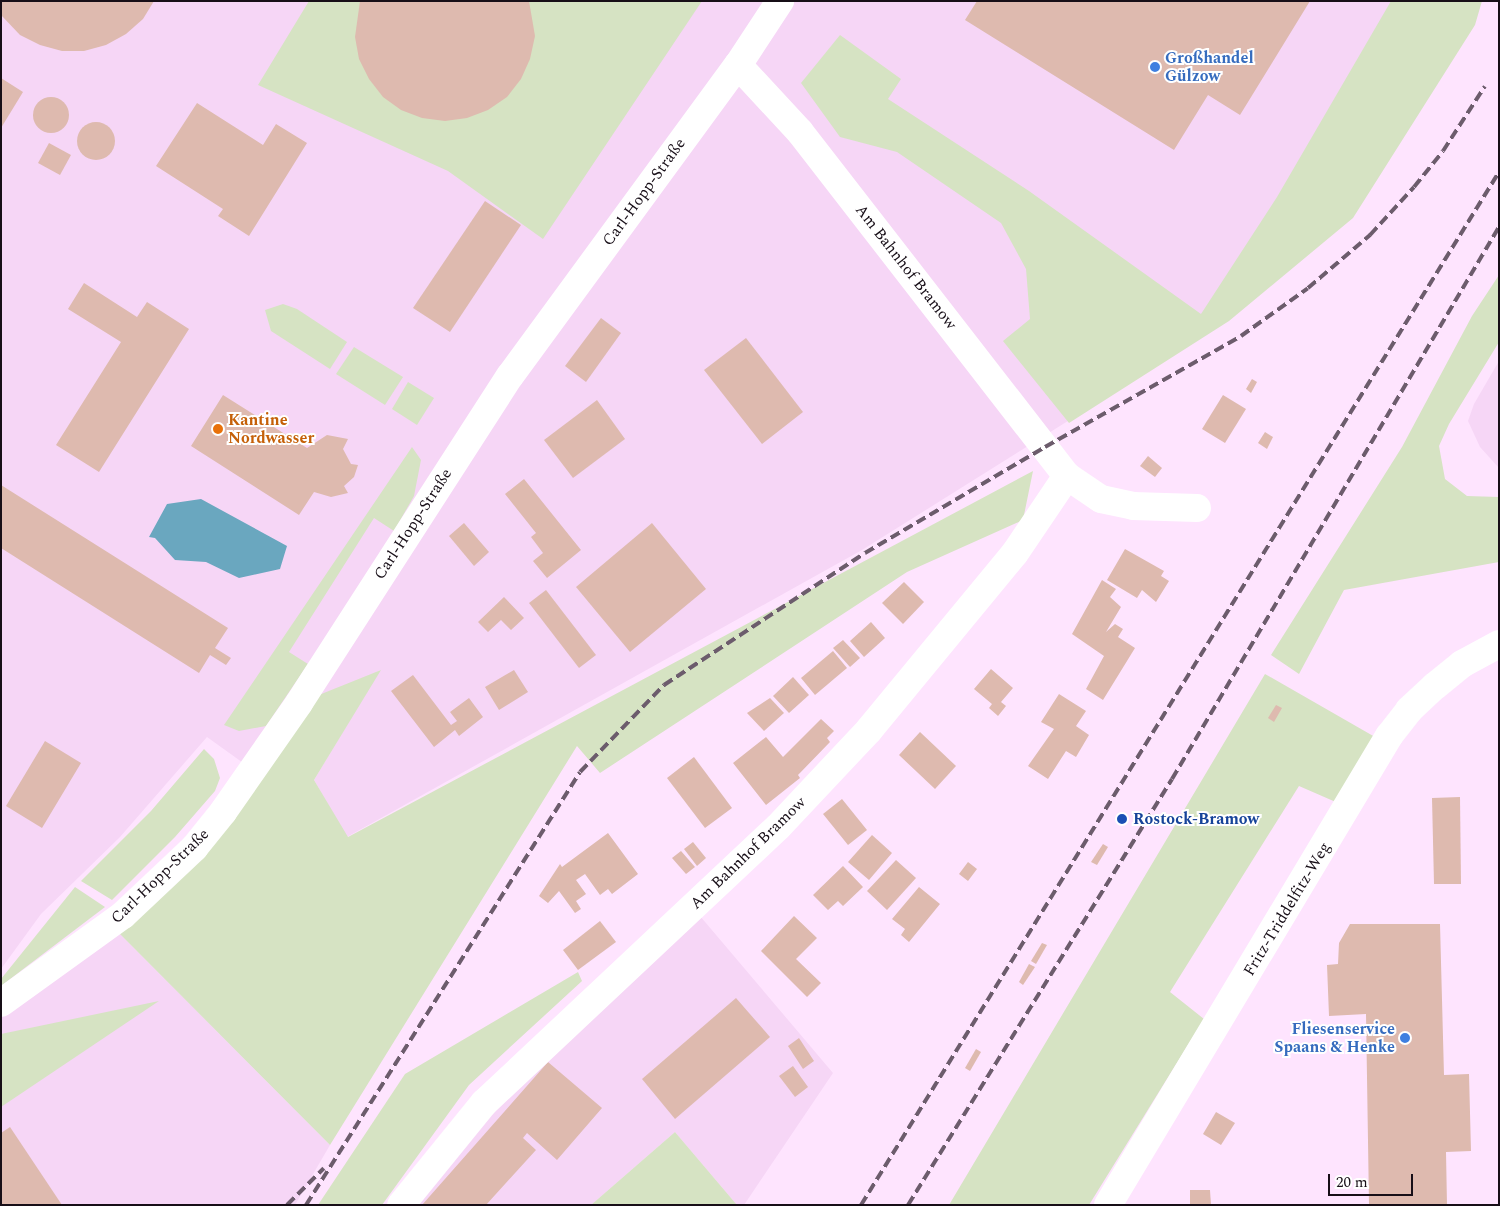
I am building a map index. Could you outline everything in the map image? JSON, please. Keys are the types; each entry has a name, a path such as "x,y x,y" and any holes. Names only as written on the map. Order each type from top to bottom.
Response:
{"street":[{"name":"Carl-Hopp-Straße","path":"1,1003 123,915 194,848 223,812 299,703 510,376 738,65 780,1"},
{"name":"Am Bahnhof Bramow","path":"738,65 800,132 1067,476 1101,499 1133,506 1197,508"},
{"name":"Am Bahnhof Bramow","path":"400,1205 484,1102 766,838 870,730 1015,553 1067,476"},
{"name":"Fritz-Triddelfitz-Weg","path":"1108,1205 1389,736 1408,710 1435,686 1462,664 1499,644"}],"shaded area":[{"path":"1,1 1430,1 1202,337 862,550 347,837 314,780 380,670 253,770 207,737 120,837 41,914 1,969"},
{"path":"1499,361 1499,468 1480,447 1468,421 1474,404"},
{"path":"700,916 833,1073 744,1205 737,1205 675,1132 591,1205 414,1205 524,1075"},
{"path":"111,925 330,1145 295,1205 1,1205 1,1003"}],"green space":[{"path":"309,1 702,1 543,239 448,171 258,85"},
{"path":"1391,1 1482,1 1475,25 1353,218 1229,321 1069,423 1003,341 1030,319 1026,269 1001,223 897,152 840,137 801,83 840,35 901,79 888,99 1029,191 1201,314 1277,197"},
{"path":"1499,275 1499,342 1449,424 1439,446 1445,479 1467,496 1499,497 1499,562 1344,590 1299,674 1271,655 1402,447 1472,316"},
{"path":"283,304 297,309 347,342 330,369 271,331 265,310"},
{"path":"354,347 403,377 385,405 336,374"},
{"path":"408,382 434,398 417,425 392,409"},
{"path":"412,447 421,460 414,496 394,531 374,518 289,652 308,664 266,726 239,731 224,725"},
{"path":"1033,471 1023,520 907,572 600,773 577,746 330,1145 111,925 299,703 381,670 314,780 348,837"},
{"path":"1265,674 1375,737 1338,803 1299,786 1170,992 1204,1019 1089,1205 949,1205"},
{"path":"204,749 214,759 220,778 215,791 175,837 112,900 81,881 151,811"},
{"path":"75,887 105,907 1,986 1,979"},
{"path":"578,972 582,981 469,1085 382,1205 318,1205 405,1074"},
{"path":"159,1001 1,1107 1,1034"},
{"path":"675,1132 737,1205 591,1205"}],"water":[{"path":"201,499 287,546 280,569 239,578 206,562 175,560 155,538 149,537 167,504"}],"building":[{"path":"1,1 154,1 143,19 126,34 106,45 84,51 62,51 40,45 20,35 1,15"},
{"path":"360,1 529,1 535,36 530,59 521,79 507,97 488,110 467,118 445,121 422,118 401,110 383,97 369,79 359,59 355,37"},
{"name":"Großhandel Gülzow","path":"977,1 1310,1 1240,115 1208,95 1174,150 965,20"},
{"path":"1,78 23,92 1,128"},
{"path":"51,97 64,102 69,115 64,128 51,133 38,128 33,115 38,102"},
{"path":"197,103 263,145 276,124 307,143 249,236 218,216 223,209 156,166"},
{"path":"96,122 109,128 115,141 109,154 96,160 83,154 77,141 83,128"},
{"path":"49,143 71,155 60,175 38,163"},
{"path":"485,201 521,225 450,332 413,308"},
{"path":"84,283 137,317 147,302 189,329 99,472 56,445 121,342 68,309"},
{"path":"601,318 621,333 586,382 565,366"},
{"path":"746,338 803,412 762,444 704,370"},
{"path":"1252,379 1257,382 1251,393 1246,389"},
{"path":"223,395 307,448 327,435 348,439 343,449 351,464 358,465 354,477 344,486 348,493 331,497 314,492 299,515 191,446"},
{"path":"1223,395 1246,409 1225,443 1202,429"},
{"path":"597,400 625,439 573,478 544,440"},
{"path":"1265,432 1273,437 1267,449 1258,443"},
{"path":"1148,456 1162,468 1155,477 1140,466"},
{"path":"524,479 581,550 547,578 533,561 543,553 531,537 536,533 505,494"},
{"path":"1,485 228,628 215,648 231,658 226,665 210,655 199,673 1,548"},
{"path":"464,523 489,552 474,566 449,536"},
{"path":"652,523 706,589 630,652 576,587"},
{"path":"1125,549 1164,571 1161,576 1169,581 1156,602 1142,590 1137,598 1107,580"},
{"path":"1102,580 1116,589 1110,597 1121,607 1106,632 1115,624 1123,629 1118,637 1135,648 1103,700 1086,689 1104,656 1072,634"},
{"path":"904,582 924,602 903,624 882,603"},
{"path":"546,590 596,655 579,668 529,603"},
{"path":"504,597 524,618 511,630 501,620 488,632 478,622"},
{"path":"871,622 885,638 864,657 850,641"},
{"path":"843,640 860,658 850,667 833,648"},
{"path":"833,651 847,668 815,695 801,678"},
{"path":"991,669 1013,688 1001,702 1006,706 998,716 989,708 992,704 974,689"},
{"path":"514,670 528,692 499,710 485,687"},
{"path":"413,675 451,725 457,721 450,712 469,698 483,717 459,736 455,730 434,747 391,691"},
{"path":"793,677 809,695 789,713 773,696"},
{"path":"1059,694 1086,711 1076,726 1089,735 1076,757 1066,751 1048,779 1028,766 1054,729 1041,722"},
{"path":"770,698 784,713 764,731 747,713"},
{"path":"1276,705 1282,708 1274,722 1268,718"},
{"path":"821,719 834,731 827,738 830,742 798,775 800,778 766,805 733,763 766,737 783,757"},
{"path":"920,732 956,766 935,789 899,755"},
{"path":"45,741 81,763 42,828 6,806"},
{"path":"694,757 732,808 705,828 667,778"},
{"path":"1460,797 1461,884 1434,884 1432,798"},
{"path":"842,799 867,830 848,845 823,814"},
{"path":"608,833 638,874 612,894 608,889 600,895 585,874 576,880 586,894 576,901 581,909 575,913 559,891 548,903 539,896 560,864 562,867"},
{"path":"872,835 892,853 869,880 848,862"},
{"path":"693,842 706,858 697,866 684,849"},
{"path":"1103,844 1108,847 1097,865 1091,862"},
{"path":"681,851 695,867 686,874 672,858"},
{"path":"896,860 916,878 887,910 867,891"},
{"path":"968,862 977,869 968,881 959,874"},
{"path":"843,866 863,887 843,906 838,901 828,910 813,895"},
{"path":"919,887 940,904 909,942 901,935 905,929 892,919"},
{"path":"794,916 817,938 796,959 821,983 807,997 761,951"},
{"path":"600,921 616,942 578,970 563,950"},
{"name":"Fliesenservice Spaans & Henke","path":"1350,924 1440,924 1444,1075 1469,1074 1471,1151 1446,1152 1447,1205 1369,1205 1366,1014 1329,1016 1327,965 1338,964 1339,943"},
{"path":"1042,943 1047,945 1036,964 1031,961"},
{"path":"1029,964 1035,967 1023,985 1019,982"},
{"path":"736,998 770,1037 675,1119 642,1079"},
{"path":"799,1038 814,1061 803,1069 788,1046"},
{"path":"976,1049 981,1052 970,1071 965,1068"},
{"path":"548,1062 602,1108 557,1160 527,1133 523,1138 536,1150 486,1205 422,1205"},
{"path":"793,1066 808,1087 795,1097 779,1076"},
{"path":"1216,1112 1235,1123 1221,1145 1203,1134"},
{"path":"10,1127 62,1205 1,1205 1,1133"},
{"path":"1190,1190 1210,1190 1211,1205 1190,1205"}],"railway":[{"path":"306,1205 580,772 664,685 865,553 1045,447 1241,336 1308,288 1370,235 1414,187 1443,151 1485,86"},
{"path":"861,1205 1499,172"},
{"path":"908,1205 1172,779 1499,227"},
{"path":"287,1205 324,1168"}],"place":[{"name":"Großhandel Gülzow","path":"1155,67"},
{"name":"Kantine Nordwasser","path":"218,429"},
{"name":"Rostock-Bramow","path":"1122,819"},
{"name":"Fliesenservice Spaans & Henke","path":"1405,1038"}]}
